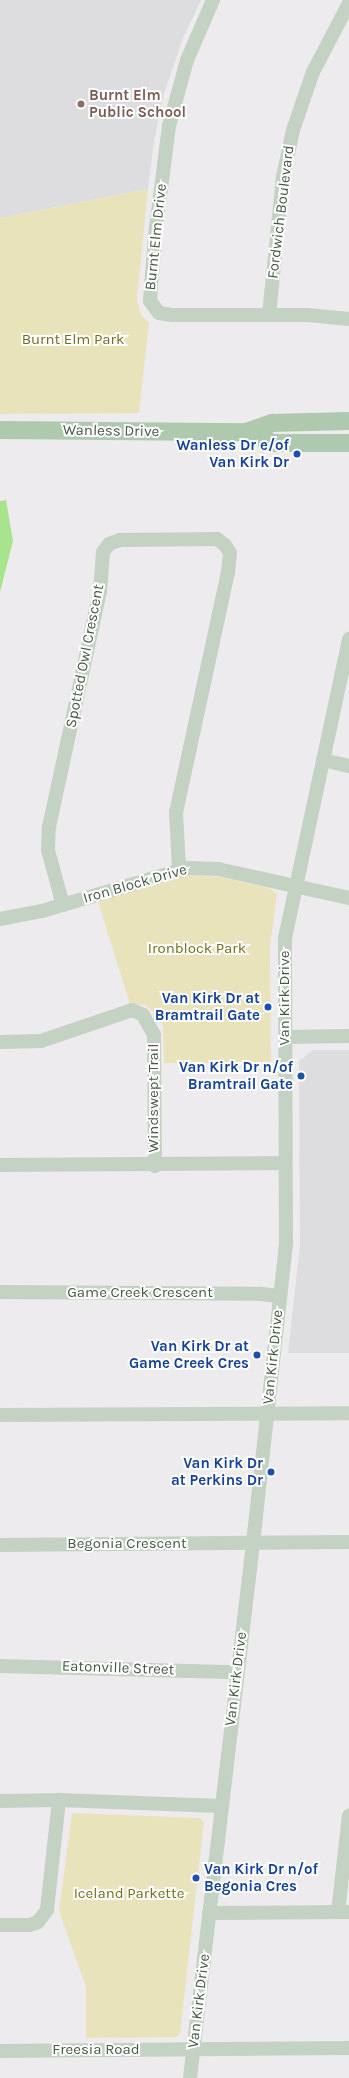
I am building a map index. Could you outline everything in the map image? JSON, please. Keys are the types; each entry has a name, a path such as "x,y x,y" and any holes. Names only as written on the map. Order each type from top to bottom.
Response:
{"main road":[{"name":"Wanless Drive","path":"0,430 246,432 272,423 349,422"},
{"name":"Wanless Drive","path":"246,432 273,443 349,443"}],"street":[{"name":"Burnt Elm Drive","path":"213,0 189,53 169,126 156,229 150,301 156,310 166,314 270,315 349,319"},
{"name":"Fordwich Boulevard","path":"270,315 283,177 293,130 313,72 349,2"},
{"name":"Spotted Owl Crescent","path":"63,905 48,850 49,828 100,592 103,552 109,544 120,540 217,539 225,545 230,553 228,572 176,812 179,869"},
{"name":"Van Kirk Drive","path":"190,2078 236,1672 253,1543 286,1242 285,938 295,886 349,642"},
{"path":"323,760 349,766"},
{"name":"Iron Block Drive","path":"0,919 21,916 63,905 179,869 218,869 349,898"},
{"name":"Windswept Trail","path":"0,1042 41,1041 132,1010 144,1015 154,1035 155,1166"},
{"path":"285,1037 349,1036"},
{"path":"0,1165 155,1166 285,1163"},
{"name":"Game Creek Crescent","path":"0,1292 280,1296"},
{"path":"0,1415 349,1413"},
{"name":"Begonia Crescent","path":"0,1545 349,1542"},
{"name":"Eatonville Street","path":"0,1666 236,1672"},
{"path":"0,1800 59,1800 221,1806"},
{"path":"0,1925 29,1925 38,1922 47,1910 59,1800"},
{"path":"209,1913 344,1912 349,1816"},
{"name":"Freesia Road","path":"0,2051 349,2048"}],"shaded area":[{"name":"Burnt Elm Public School","path":"0,0 201,0 183,38 164,94 154,141 148,189 0,218"},
{"path":"6,500 13,541 0,592 0,501"},
{"path":"313,1050 349,1050 349,1353 288,1353 300,1245 299,1061"}],"green space":[{"name":"Burnt Elm Park","path":"148,189 137,299 141,315 149,323 139,413 0,414 0,218"},
{"name":"Ironblock Park","path":"186,875 220,877 269,888 277,894 270,947 271,1064 164,1063 163,1026 160,1017 145,1005 130,1004 98,902"},
{"name":"Iceland Parkette","path":"72,1813 200,1818 204,1822 180,2034 176,2037 86,2038 86,1987 59,1911"}],"place":[{"name":"Burnt Elm Public School","path":"81,104"},
{"name":"Wanless Dr e/of Van Kirk Dr","path":"297,454"},
{"name":"Van Kirk Dr at Bramtrail Gate","path":"268,1007"},
{"name":"Van Kirk Dr n/of Bramtrail Gate","path":"301,1076"},
{"name":"Van Kirk Dr at Game Creek Cres","path":"257,1355"},
{"name":"Van Kirk Dr at Perkins Dr","path":"271,1472"},
{"name":"Van Kirk Dr n/of Begonia Cres","path":"196,1878"}]}
